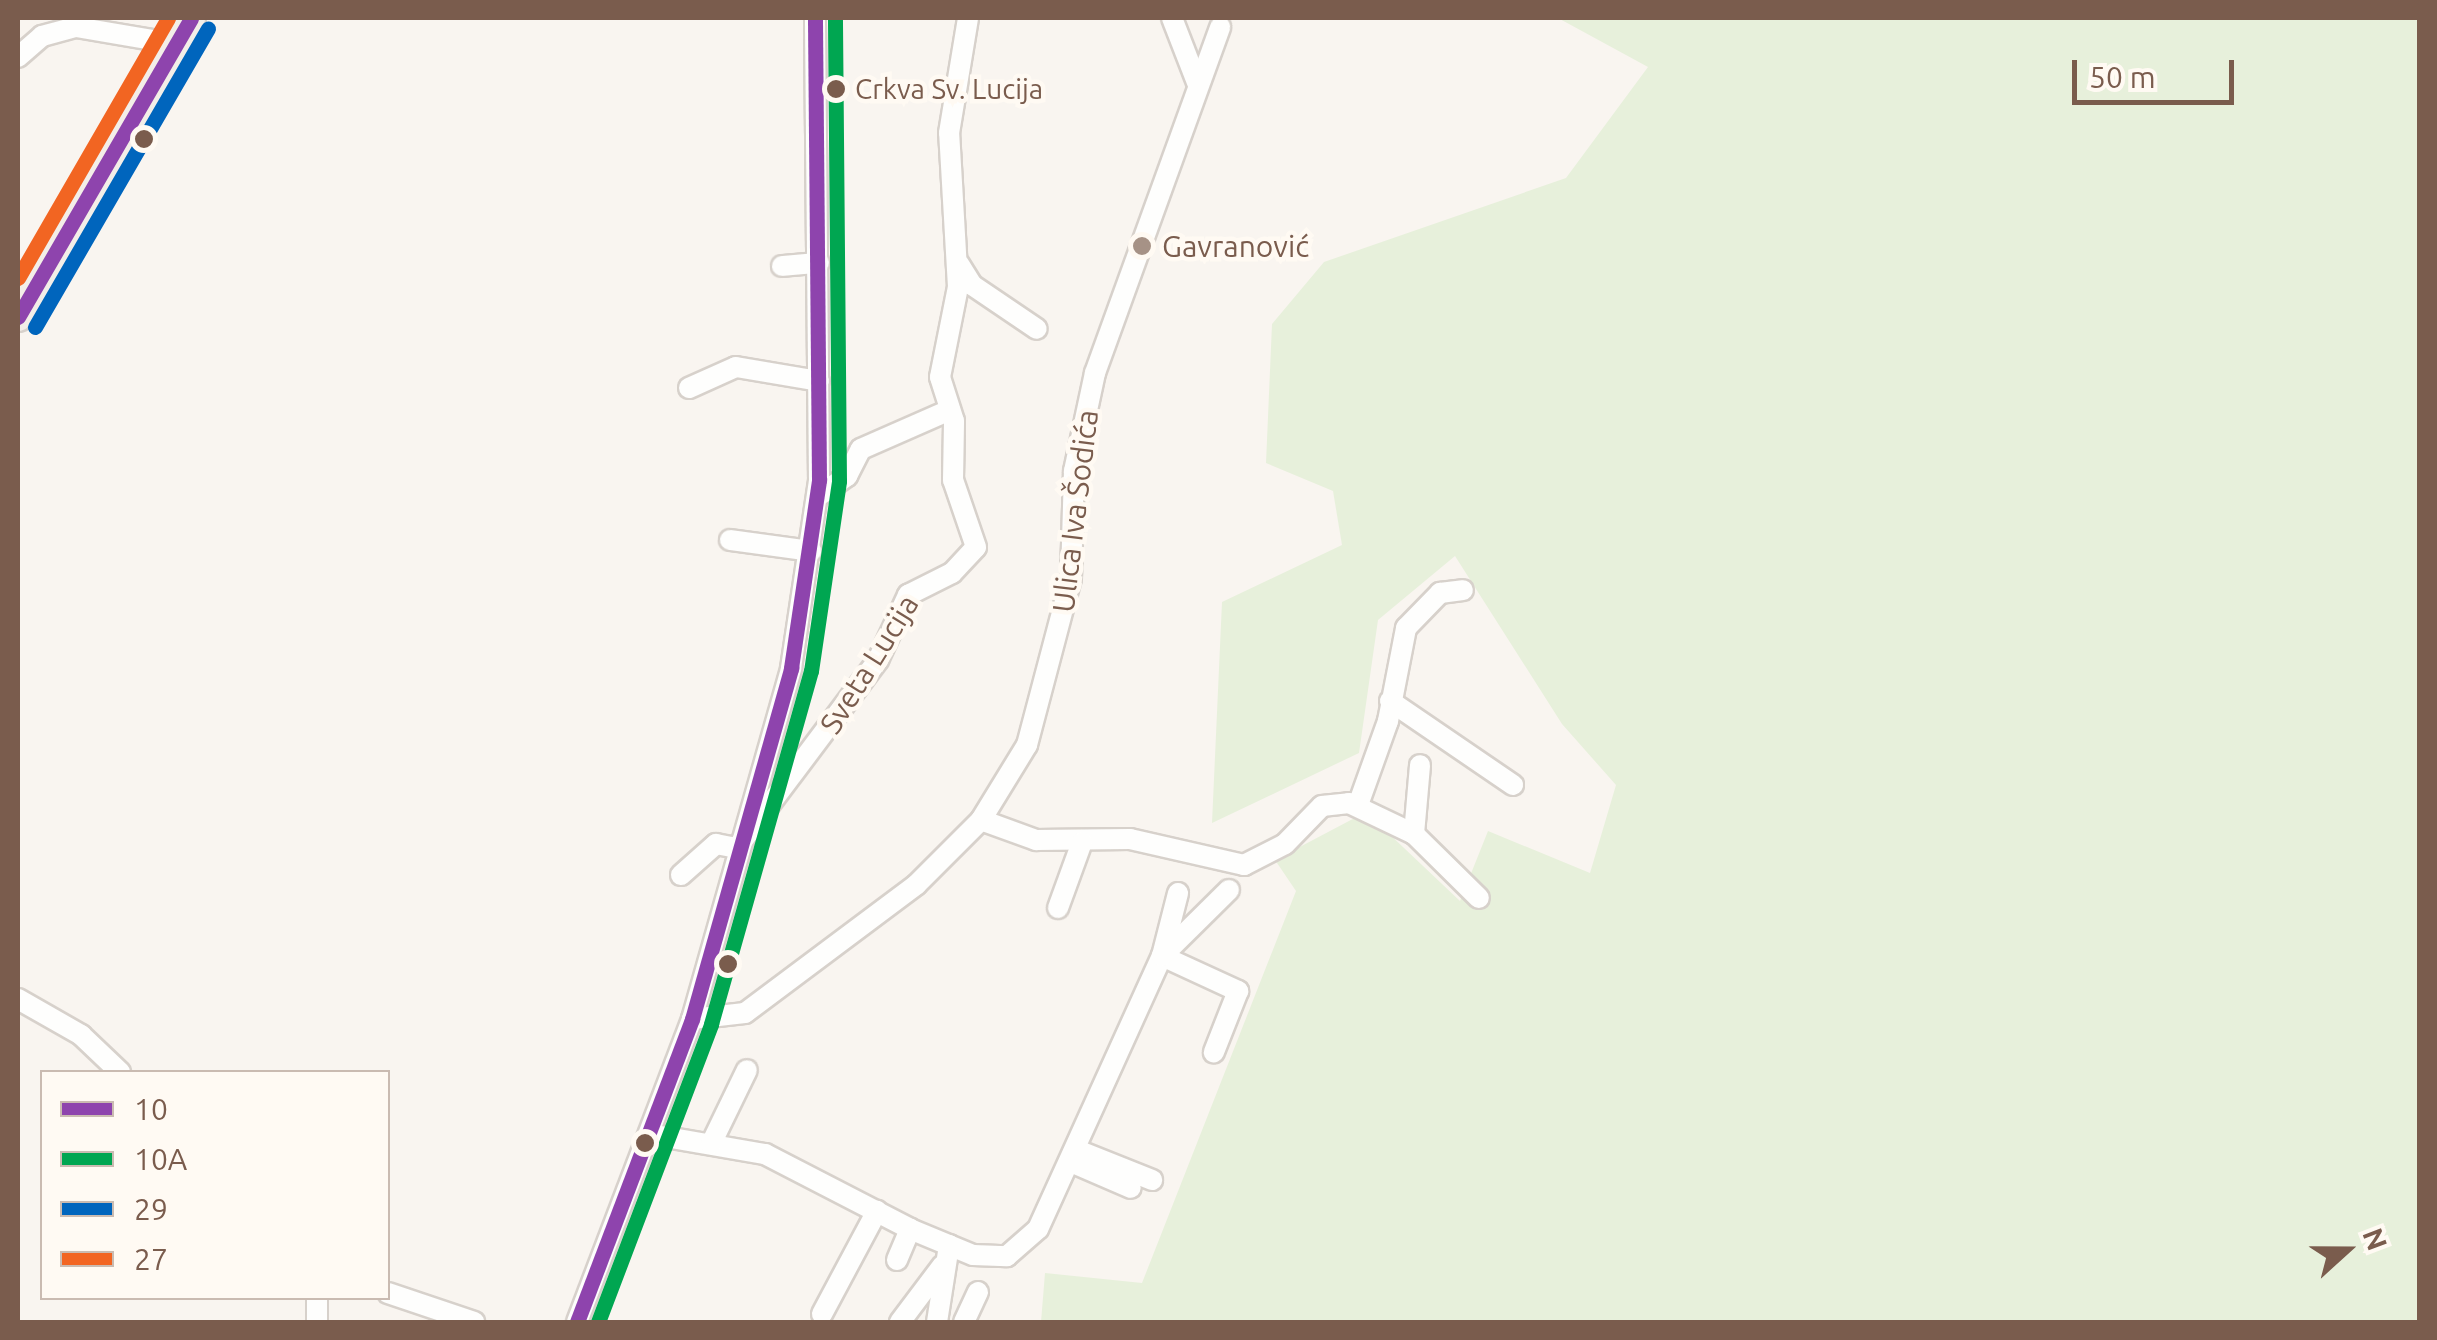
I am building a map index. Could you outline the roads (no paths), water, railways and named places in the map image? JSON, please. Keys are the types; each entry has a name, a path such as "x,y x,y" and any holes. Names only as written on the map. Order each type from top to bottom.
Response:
{"main road":[{"path":"18,317 191,18"}],"street":[{"name":"Sveta Lucija","path":"577,1322 692,1018 791,668 818,497 815,18"},
{"name":"Sveta Lucija","path":"738,848 878,660 908,595 952,574 976,547 953,480 950,410 940,377 959,264 949,134 968,18"},
{"path":"1172,18 1198,85"},
{"path":"18,56 42,36 76,27 176,44"},
{"name":"Ulica Iva Šodića","path":"692,1018 745,1013 916,885 980,820 1038,715 1070,578 1074,470 1095,373 1220,27"},
{"path":"782,266 819,263"},
{"path":"959,264 972,285 1037,329"},
{"path":"689,388 736,367 819,380"},
{"path":"818,497 847,476 861,449 950,410"},
{"path":"730,540 811,551"},
{"path":"1358,805 1390,700 1406,628 1440,592 1463,590"},
{"path":"1390,700 1514,785"},
{"path":"1414,834 1420,765"},
{"path":"980,820 1036,840 1130,839 1244,865 1285,844 1322,806 1358,805 1414,834 1478,898"},
{"path":"1058,908 1082,842"},
{"path":"681,875 716,844 738,848"},
{"path":"1162,956 1228,890"},
{"path":"650,1134 765,1154 877,1210 946,1255 992,1259 1025,1246 1074,1156 1162,956 1178,893"},
{"path":"1162,956 1238,990 1214,1052"},
{"path":"18,999 81,1035 118,1070"},
{"path":"711,1144 747,1070"},
{"path":"1074,1156 1152,1180"},
{"path":"1074,1156 1131,1188"},
{"path":"822,1314 877,1210"},
{"path":"897,1260 910,1229"},
{"path":"900,1322 946,1255"},
{"path":"937,1322 946,1255"},
{"path":"964,1322 978,1292"},
{"path":"390,1294 474,1322"}],"place":[{"name":"Crkva Sv. Lucija","path":"836,89"},
{"name":"Gavranović","path":"1142,246"}]}
